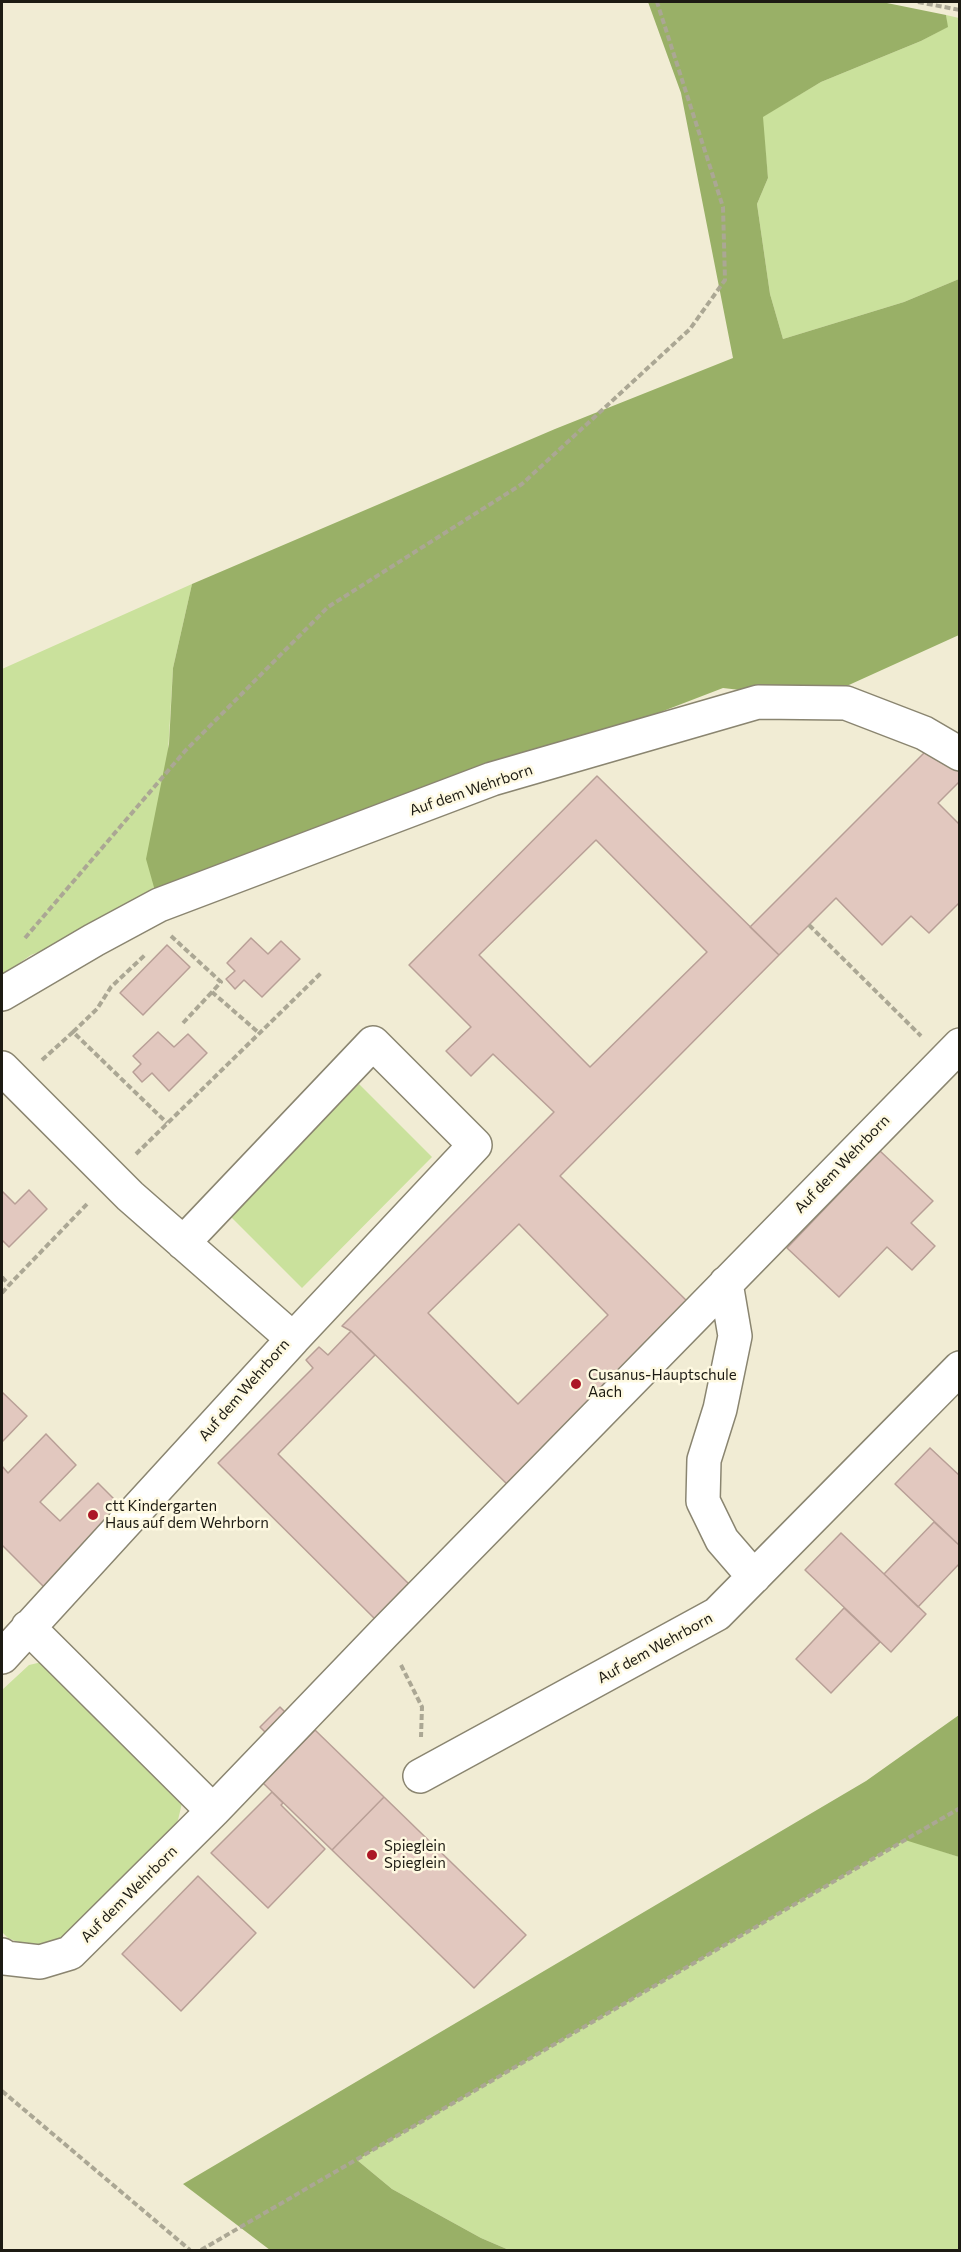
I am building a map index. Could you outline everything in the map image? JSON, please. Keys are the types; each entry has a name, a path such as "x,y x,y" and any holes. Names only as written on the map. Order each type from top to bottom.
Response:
{"street":[{"name":"Auf dem Wehrborn","path":"2,994 159,905 492,779 758,702 846,703 924,733 960,754"},
{"path":"183,1243 373,1043 475,1145 293,1339"},
{"name":"Auf dem Wehrborn","path":"2,1955 5,1958 40,1962 70,1953 213,1811 384,1633 952,1053"},
{"name":"Auf dem Wehrborn","path":"2,1657 293,1339 112,1178 9,1075"},
{"path":"726,1283 735,1336 720,1409 704,1460 703,1501 722,1540 754,1577"},
{"name":"Auf dem Wehrborn","path":"420,1776 717,1614 960,1368"},
{"path":"28,1627 213,1811"}],"path":[{"path":"24,939 184,751 328,607 522,484 690,329 725,280 723,207 657,2"},
{"path":"918,2 960,10"},
{"path":"808,926 952,1053"},
{"path":"169,933 221,982 183,1023"},
{"path":"9,1075 73,1032 97,1009 111,987 152,949"},
{"path":"2,1293 112,1178 322,972"},
{"path":"212,992 259,1034"},
{"path":"73,1032 167,1123"},
{"path":"2,1278 9,1285"},
{"path":"384,1633 422,1707 420,1776"},
{"path":"201,2250 960,1808"},
{"path":"2,2091 190,2250"}],"green space":[{"path":"648,2 882,2 946,15 948,27 921,41 821,82 763,117 768,178 757,204 770,294 783,339 904,302 959,279 959,635 818,699 723,688 159,905 146,859 169,744 173,668 192,584 555,429 733,358 681,93"},
{"path":"946,15 959,18 959,279 904,302 783,339 770,294 757,204 768,178 762,117 821,82 921,41 947,27"},
{"path":"192,584 173,668 159,905 31,955 2,975 2,669"},
{"path":"359,1084 432,1157 302,1288 229,1215"},
{"path":"42,1662 183,1799 178,1820 169,1835 60,1941 33,1948 8,1938 2,1932 2,1690 29,1665"},
{"path":"959,1715 959,1857 905,1840 357,2160 392,2189 481,2238 509,2250 270,2250 183,2184 866,1781"},
{"path":"906,1839 959,1857 959,2250 509,2250 481,2238 392,2189 357,2160"}],"building":[{"path":"932,745 960,772 960,781 938,803 960,825 960,902 929,933 911,916 882,945 836,898 779,955 750,927"},
{"path":"597,776 779,955 560,1176 691,1305 510,1487 351,1331 342,1326 554,1112 493,1054 471,1076 446,1051 471,1027 409,965","holes":["596,840 707,952 590,1067 479,955","519,1224 608,1315 518,1404 428,1313"]},
{"path":"251,938 268,954 281,941 300,959 262,997 244,980 235,989 226,979 235,971 227,963"},
{"path":"167,945 190,967 143,1015 120,993"},
{"path":"158,1032 174,1047 188,1034 207,1053 169,1091 152,1073 142,1082 133,1072 141,1064 133,1056"},
{"path":"880,1151 933,1201 911,1223 935,1246 912,1270 887,1247 839,1297 787,1248"},
{"path":"29,1190 47,1209 9,1247 2,1240 2,1191 15,1204"},
{"path":"351,1331 375,1355 278,1454 415,1590 380,1624 218,1463 313,1368 306,1360 319,1347 328,1355"},
{"path":"2,1392 27,1416 2,1442"},
{"name":"ctt Kindergarten Haus auf dem Wehrborn","path":"46,1434 76,1465 40,1502 60,1521 98,1483 125,1510 47,1590 2,1545 2,1466 8,1473"},
{"path":"930,1448 960,1476 960,1546 895,1484"},
{"path":"934,1522 960,1546 960,1563 918,1607 884,1574"},
{"path":"841,1533 926,1614 891,1652 805,1570"},
{"path":"844,1608 880,1642 831,1693 796,1659"},
{"path":"280,1707 291,1718 271,1738 260,1727"},
{"path":"315,1730 384,1797 332,1850 263,1783"},
{"path":"272,1792 283,1803 281,1805 325,1849 268,1908 211,1853"},
{"path":"384,1797 526,1935 474,1988 332,1850"},
{"path":"198,1876 256,1933 181,2011 122,1954"}],"place":[{"name":"Cusanus-Hauptschule Aach","path":"576,1384"},
{"name":"ctt Kindergarten Haus auf dem Wehrborn","path":"93,1515"},
{"name":"Spieglein Spieglein","path":"372,1855"}]}
